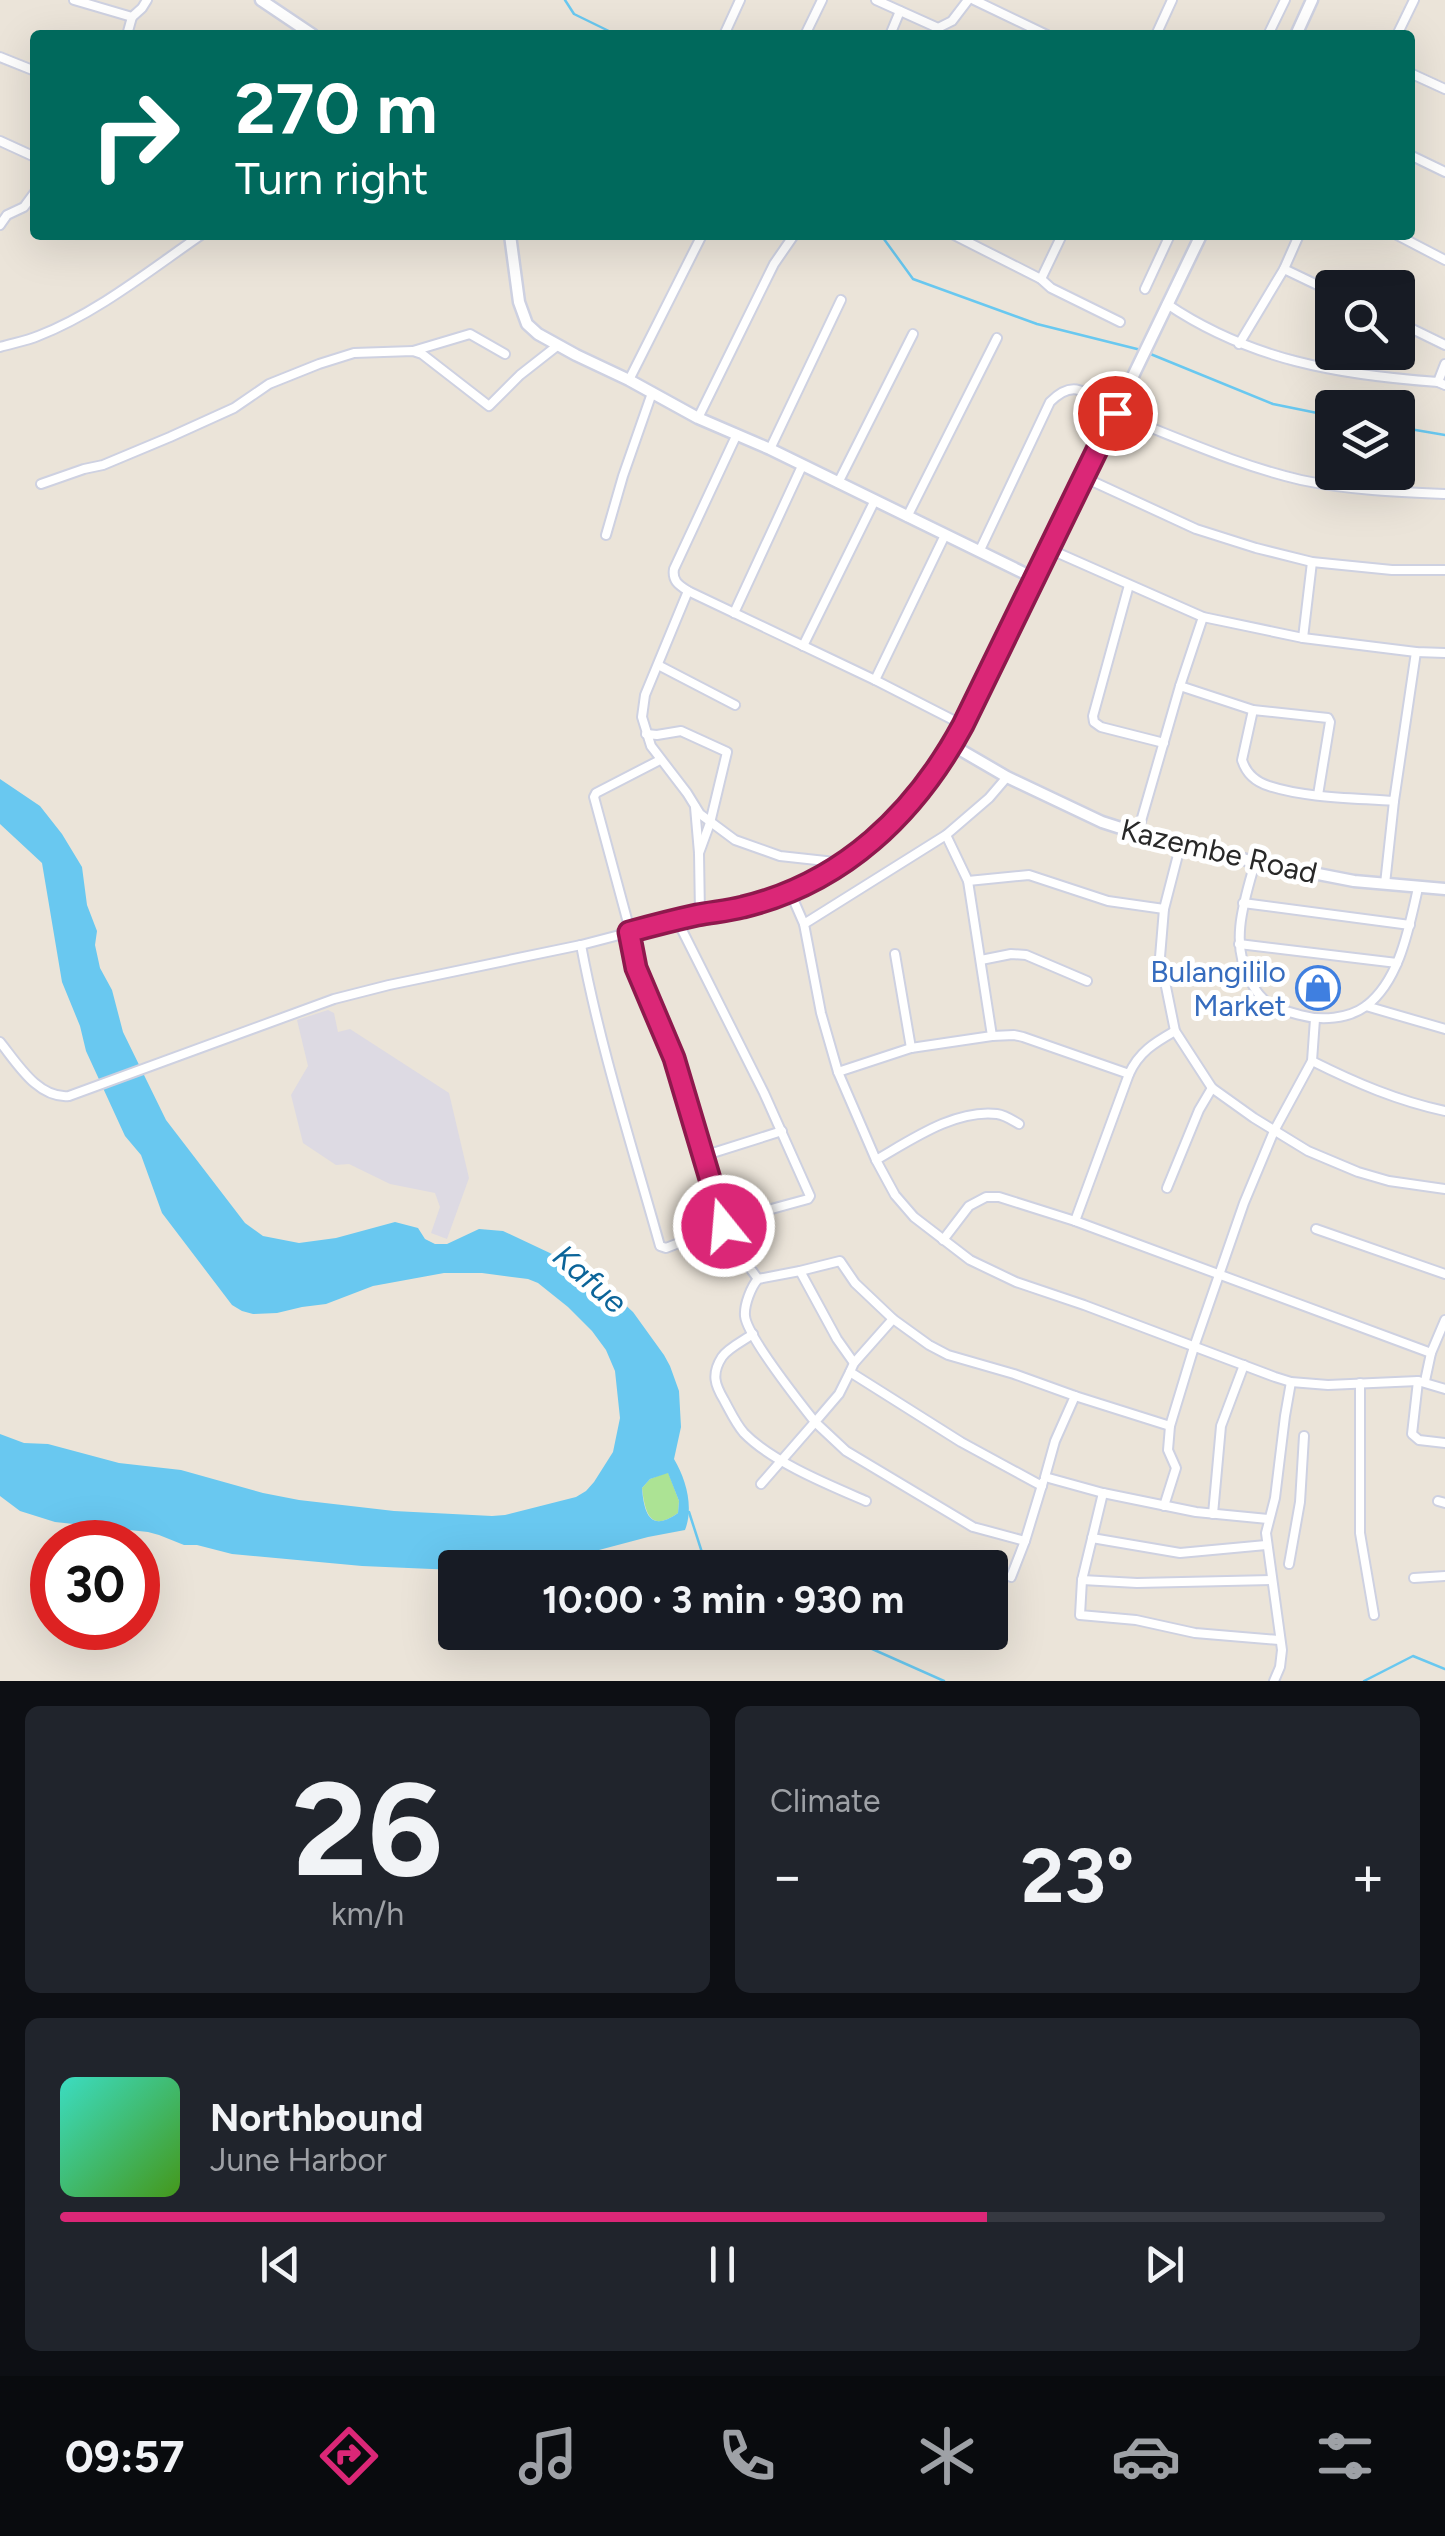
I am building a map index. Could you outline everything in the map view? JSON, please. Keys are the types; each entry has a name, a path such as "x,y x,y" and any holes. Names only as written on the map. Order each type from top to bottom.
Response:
{"main road":[{"path":"262,0 306,30"},
{"path":"1298,30 1309,1"},
{"path":"511,240 523,316 527,324 557,346 698,418 1034,578"},
{"path":"952,745 1199,240"},
{"name":"Kazembe Road","path":"952,745 1007,777 1102,822 1180,847 1354,881 1445,889"}],"street":[{"path":"74,0 132,18"},
{"path":"128,30 132,18 146,0"},
{"path":"726,30 740,0"},
{"path":"807,30 822,0"},
{"path":"876,0 935,30"},
{"path":"939,30 952,22 971,0 1035,30"},
{"path":"1158,30 1172,0"},
{"path":"1270,30 1285,0"},
{"path":"1399,30 1414,0"},
{"path":"892,30 900,11"},
{"path":"0,57 30,69"},
{"path":"1415,74 1445,89"},
{"path":"0,140 30,154"},
{"path":"1415,157 1445,172"},
{"path":"0,225 7,215 24,208 30,199"},
{"path":"0,347 65,323 194,240"},
{"path":"629,380 699,240"},
{"path":"698,418 774,264 791,240"},
{"path":"964,240 1120,322"},
{"path":"1040,279 1060,240"},
{"path":"1146,289 1168,240"},
{"path":"1240,344 1298,240"},
{"path":"1407,240 1445,260"},
{"path":"1284,268 1315,284"},
{"path":"770,449 841,300"},
{"path":"1167,304 1240,344 1284,360 1347,374 1441,384 1445,364"},
{"path":"1415,330 1445,345"},
{"path":"41,484 170,438 234,408 269,384 354,353 413,351 470,334 505,354"},
{"path":"838,482 913,334"},
{"path":"907,517 997,338"},
{"path":"413,351 489,406 557,346"},
{"path":"980,550 1050,402 1070,388 1089,394 1115,413 1245,464 1296,479 1370,490 1445,494"},
{"path":"606,535 652,393"},
{"path":"736,434 674,569 676,582 963,725"},
{"path":"734,612 802,466"},
{"path":"1083,476 1196,529 1256,548 1312,562 1392,570 1445,570"},
{"path":"804,646 874,502"},
{"path":"875,680 945,535"},
{"path":"1049,549 1204,617 1303,638 1445,653"},
{"path":"1303,638 1312,562"},
{"path":"1129,585 1094,722 1164,744"},
{"path":"688,591 642,710 646,734 660,760 695,807 735,840 787,857 844,863"},
{"path":"1137,834 1204,617"},
{"path":"1386,884 1416,652"},
{"path":"658,664 734,705"},
{"path":"1180,686 1253,710 1328,718 1318,794"},
{"path":"1253,710 1242,760 1247,772 1270,786 1394,801"},
{"path":"646,734 681,730 727,752 699,852"},
{"path":"0,1042 42,1088 51,1095 69,1096 334,999 744,907 815,882 844,863 911,803 952,745"},
{"path":"660,760 594,794 636,968 674,1058 724,1226 758,1279"},
{"path":"804,924 946,834 990,798 1007,777"},
{"path":"695,807 700,914"},
{"path":"946,834 968,882 992,1036"},
{"path":"1180,847 1164,909 1160,957 1176,1031 1212,1088 1308,1152 1389,1181 1445,1189"},
{"path":"1255,863 1243,903 1239,944 1246,974 1259,996 1272,1006 1314,1019 1342,1016 1366,1006 1386,982 1410,925 1418,888"},
{"path":"968,882 1029,876 1108,901 1164,909"},
{"path":"790,892 804,924 821,1013 838,1072 876,1160 895,1195 914,1217 943,1240 970,1260 1016,1282 1291,1382 1328,1385 1422,1381 1445,1390"},
{"path":"1243,903 1410,925"},
{"path":"580,945 592,1008 660,1246 666,1248 753,1214 808,1199 810,1194 677,920"},
{"path":"1239,944 1397,963"},
{"path":"895,954 911,1048"},
{"path":"981,960 1026,955 1087,981"},
{"path":"1366,1006 1445,1029"},
{"path":"1164,1506 1176,1468 1168,1450 1170,1426 1194,1346 1244,1203 1274,1131 1312,1061 1314,1019"},
{"path":"1075,1221 1135,1060 1176,1031"},
{"path":"838,1072 911,1048 1014,1034 1129,1074"},
{"path":"1312,1061 1385,1095 1445,1111"},
{"path":"1166,1188 1212,1088"},
{"path":"876,1160 924,1132 963,1118 1002,1115 1019,1124"},
{"path":"704,1156 782,1131"},
{"path":"943,1240 968,1206 986,1197 1000,1197 1431,1353"},
{"path":"1316,1229 1445,1274"},
{"path":"1025,1541 973,1527 846,1451 815,1422 753,1334 745,1312 753,1284 758,1279 840,1261 855,1283 893,1319 948,1355 1170,1426"},
{"path":"800,1272 852,1368 961,1442 1044,1482 1164,1506 1268,1519"},
{"path":"761,1484 839,1394 852,1368 893,1319"},
{"path":"1445,1320 1422,1381 1412,1434 1419,1440 1445,1443"},
{"path":"753,1334 726,1353 714,1381 736,1422 745,1434 781,1460 866,1501"},
{"path":"1214,1514 1221,1426 1244,1365"},
{"path":"1274,1681 1282,1658 1266,1546 1291,1382"},
{"path":"1360,1383 1360,1533 1374,1615"},
{"path":"1010,1577 1055,1441 1076,1396"},
{"path":"1289,1564 1302,1487 1304,1436"},
{"path":"1277,1484 1302,1487"},
{"path":"1103,1493 1082,1580 1078,1612 1082,1616 1136,1620 1195,1633 1279,1640"},
{"path":"1092,1538 1180,1553 1266,1546"},
{"path":"1414,1578 1445,1576"},
{"path":"1082,1580 1138,1584 1272,1580"}],"shaded area":[{"path":"328,1010 334,1013 338,1032 350,1029 449,1093 469,1178 447,1239 431,1233 440,1207 435,1193 390,1184 349,1164 336,1165 303,1143 291,1095 308,1066 297,1020"}],"green space":[{"path":"668,1472 679,1501 678,1513 669,1519 655,1520 647,1512 642,1488 650,1479"}],"water":[{"path":"0,779 40,806 82,867 87,905 97,931 95,945 100,968 112,990 123,1032 166,1120 245,1223 263,1236 299,1243 336,1238 395,1222 418,1228 425,1239 435,1244 447,1244 479,1229 503,1231 552,1254 633,1312 664,1355 679,1391 681,1427 674,1459 687,1493 689,1512 685,1530 599,1550 438,1550 438,1569 362,1566 232,1554 184,1545 160,1535 160,1520 49,1520 20,1511 0,1496 0,1434 24,1443 48,1444 119,1463 181,1470 299,1500 394,1511 505,1515 586,1491 613,1452 620,1418 615,1371 606,1350 568,1307 528,1279 444,1273 373,1286 326,1304 277,1313 253,1314 232,1305 162,1213 141,1155 125,1136 86,1051 62,982 42,863 0,824","holes":["668,1473 679,1501 678,1513 661,1521 650,1517 642,1488 650,1479"]}],"waterway":[{"path":"565,0 574,14 607,30"},
{"path":"885,240 913,279 1037,324 1141,350"},
{"path":"1148,353 1273,404 1315,413"},
{"path":"1415,430 1445,435"},
{"path":"689,1512 701,1550"},
{"path":"874,1650 944,1681"},
{"path":"1364,1681 1413,1656 1445,1669"}],"place":[{"name":"Bulangililo Market","path":"1318,988"}],"route":[{"path":"724,1226 691,1108 636,968 629,932 744,907 815,882 872,840 911,803 963,725 1115,413"}],"water label":[{"name":"Kafue","path":"590,1279"}]}
